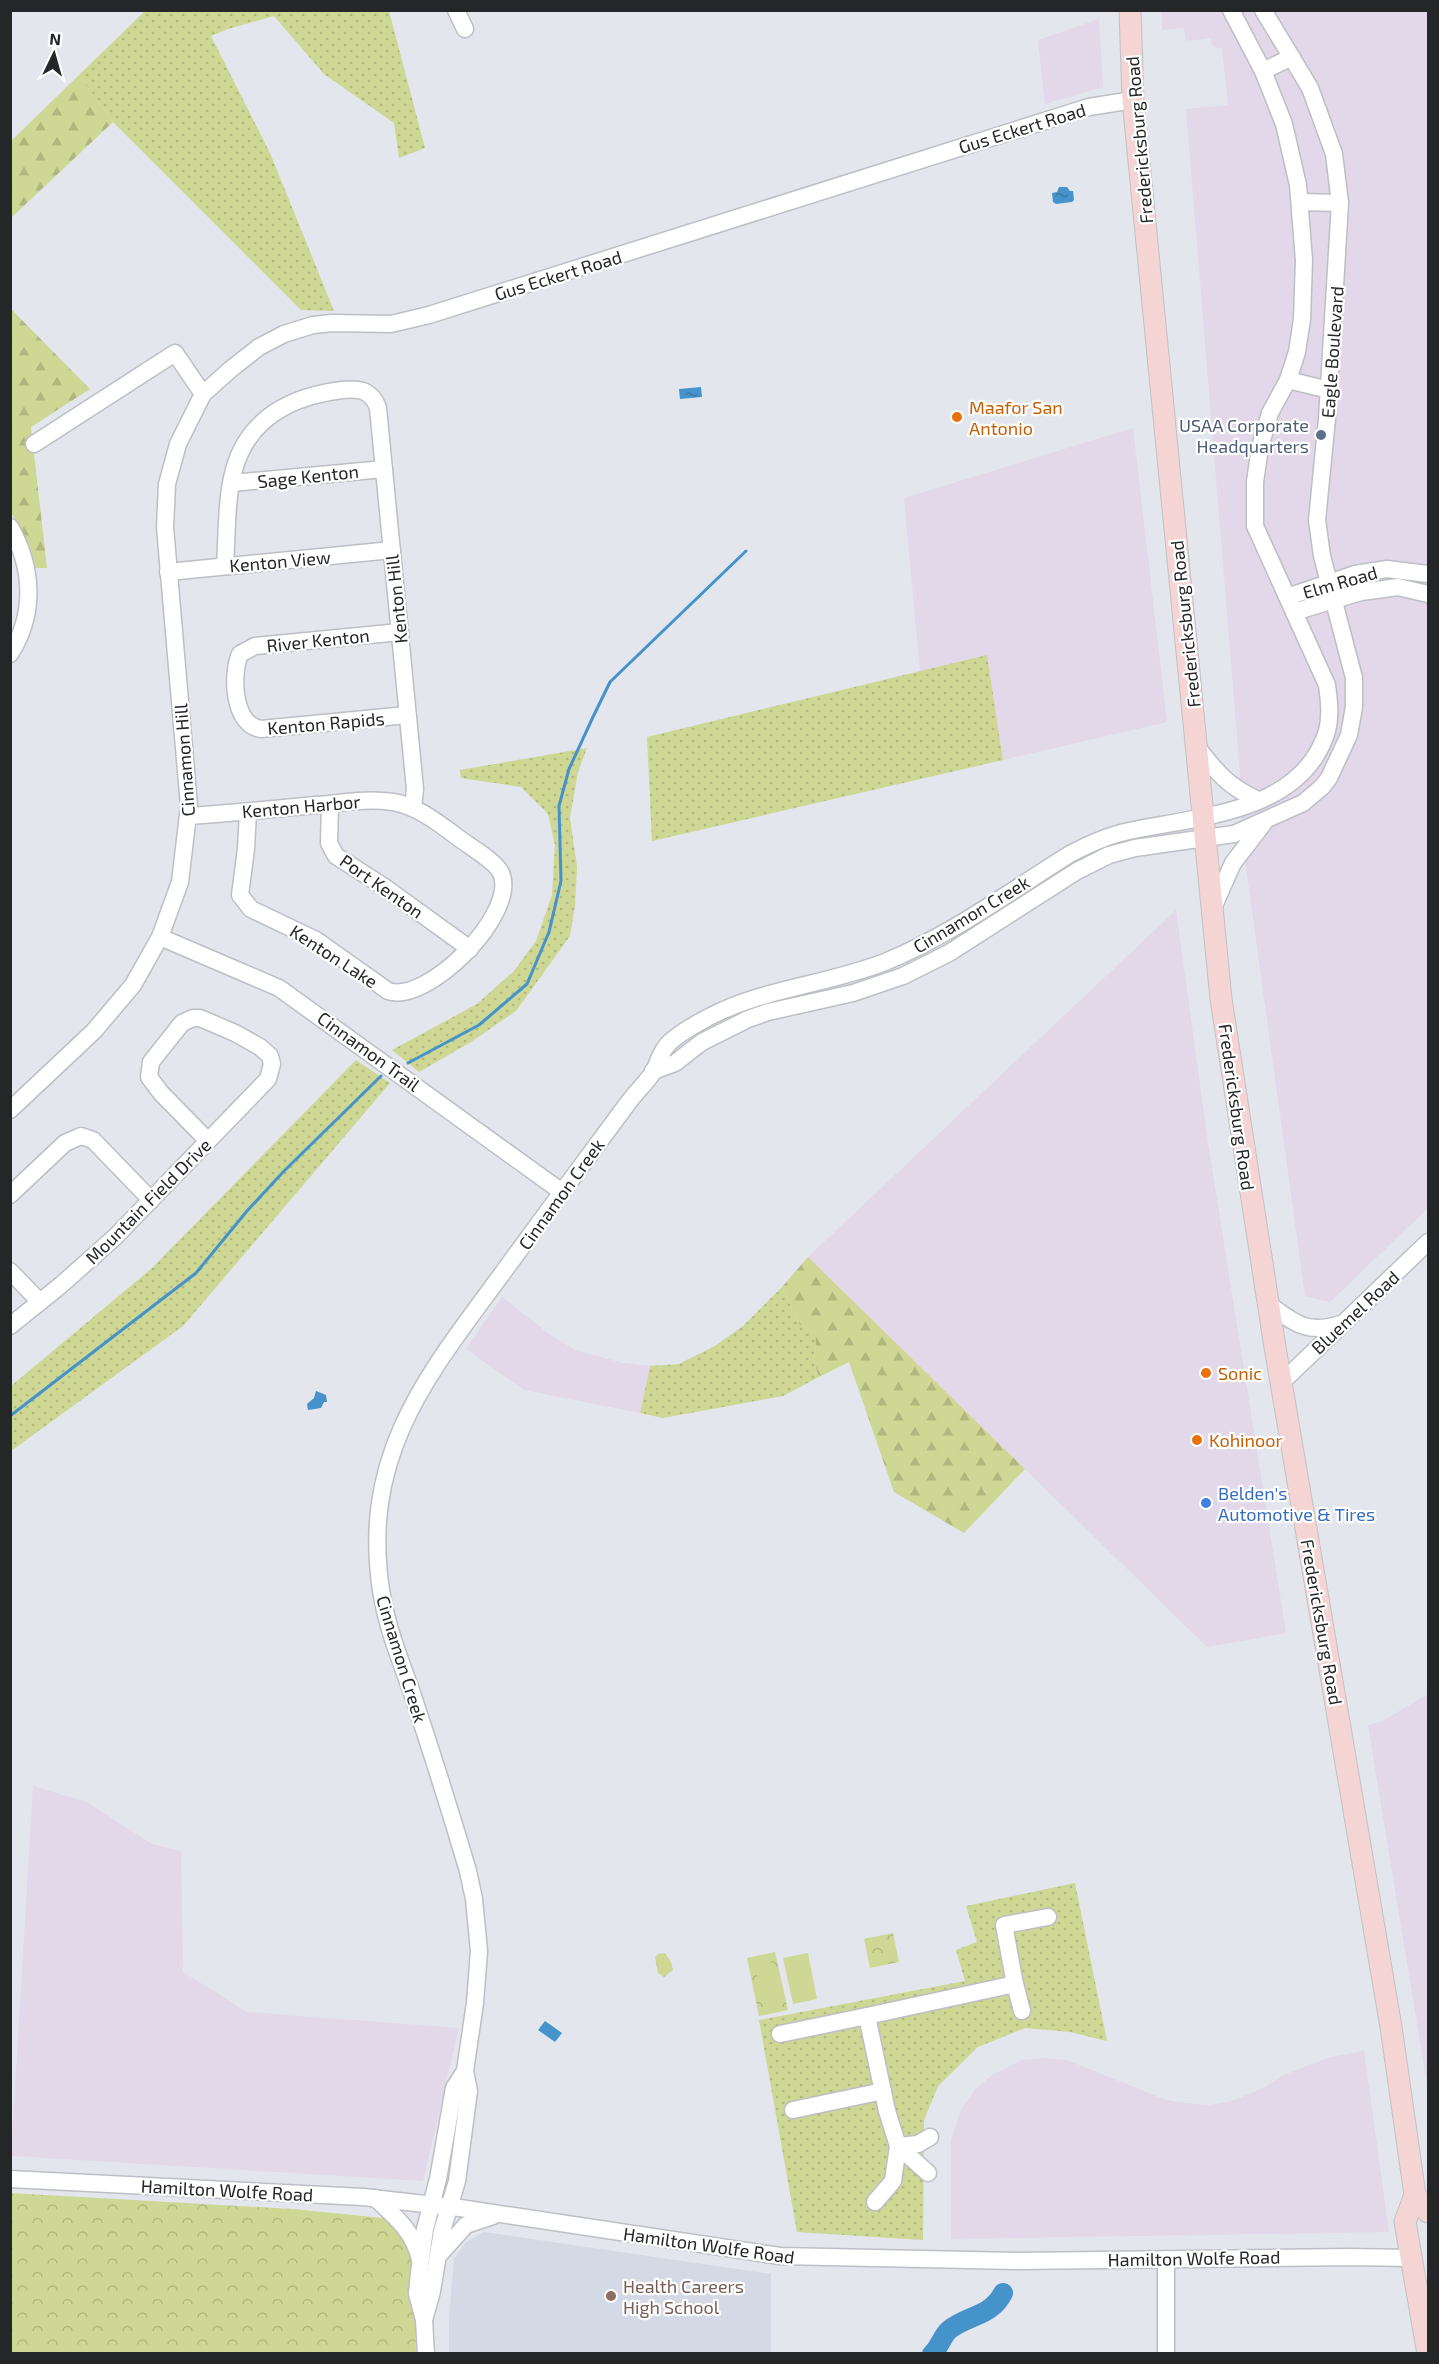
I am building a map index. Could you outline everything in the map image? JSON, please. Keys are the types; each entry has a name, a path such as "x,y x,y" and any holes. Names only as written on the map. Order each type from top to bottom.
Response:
{"main road":[{"name":"Fredericksburg Road","path":"1130,10 1133,100 1221,999 1281,1383 1389,2016 1414,2195 1405,2222 1420,2262 1428,2354"},
{"path":"1414,2195 1428,2212"}],"street":[{"path":"456,10 465,29"},
{"name":"Eagle Boulevard","path":"1205,828 1277,791 1300,776 1317,754 1327,729 1329,707 1327,685 1255,526 1254,482 1270,413 1288,380 1297,352 1302,319 1304,260 1298,185 1284,124 1263,71 1231,10"},
{"name":"Eagle Boulevard","path":"1205,828 1234,834 1303,803 1322,787 1349,735 1354,707 1354,678 1322,556 1317,520 1329,390 1340,203 1334,154 1310,88 1263,10"},
{"path":"1263,71 1292,57"},
{"name":"Gus Eckert Road","path":"203,394 259,347 297,330 332,323 391,324 429,315 1089,107 1133,100"},
{"path":"1300,202 1340,203"},
{"path":"34,444 175,353 203,394"},
{"path":"1288,380 1329,390"},
{"name":"Kenton Hill","path":"232,483 237,460 248,440 273,414 294,401 315,393 346,389 360,389 369,392 375,398 378,408 415,789 413,808"},
{"name":"Cinnamon Hill","path":"10,1110 115,1008 133,985 160,937 180,882 189,816 165,527 167,484 178,444 203,394"},
{"name":"Sage Kenton","path":"232,483 384,469"},
{"path":"225,566 232,483"},
{"path":"10,527 23,554 29,588 26,619 17,644 10,654"},
{"name":"Kenton View","path":"168,572 392,550"},
{"name":"Elm Road","path":"1291,605 1329,582 1355,574 1387,569 1428,574"},
{"name":"Elm Road","path":"1291,605 1398,587 1428,594"},
{"name":"River Kenton","path":"237,689 237,662 240,654 246,649 400,632"},
{"name":"Kenton Rapids","path":"237,689 243,718 254,728 407,715"},
{"path":"1197,748 1223,780 1238,791 1258,800"},
{"name":"Kenton Harbor","path":"189,816 377,800 413,808 441,825 498,867 502,874 504,882 494,913 470,949"},
{"name":"Port Kenton","path":"330,804 329,843 336,856 383,886 470,949"},
{"name":"Kenton Lake","path":"248,812 240,895 251,909 316,940 388,991 396,994 404,993 439,975 470,949"},
{"path":"1213,908 1233,863 1266,821"},
{"name":"Cinnamon Creek","path":"424,2320 432,2291 437,2257 457,2181 469,2091 465,2071 478,1979 478,1951 474,1899 468,1871 388,1624 378,1568 377,1537 380,1498 387,1465 402,1424 449,1346 654,1071 660,1053 670,1042 692,1026 748,999 883,963 927,944 1052,865 1093,843 1127,831 1205,828"},
{"name":"Cinnamon Creek","path":"654,1071 675,1063 702,1042 723,1030 768,1012 853,993 903,976 967,943 1062,882 1109,855 1205,828"},
{"path":"1052,865 1062,882"},
{"name":"Cinnamon Trail","path":"160,937 279,988 562,1192"},
{"name":"Mountain Field Drive","path":"10,1326 115,1238 268,1079 272,1064 270,1056 260,1047 200,1018 186,1020 182,1023 151,1062 149,1077 161,1093 208,1141"},
{"path":"692,1026 702,1042"},
{"path":"10,1195 65,1143 81,1136 93,1140 151,1200"},
{"name":"Bluemel Road","path":"1281,1383 1428,1242"},
{"path":"10,1271 40,1302"},
{"path":"1268,1303 1300,1326 1325,1329 1342,1324"},
{"path":"1022,2011 1004,1925 1048,1917"},
{"path":"780,2034 1015,1984"},
{"path":"867,2016 883,2091 898,2146 893,2181 876,2202"},
{"name":"Cinnamon Creek","path":"424,2320 417,2294 425,2229 432,2204 454,2088 465,2071"},
{"path":"793,2110 883,2091"},
{"path":"898,2146 918,2144 930,2137"},
{"path":"898,2146 928,2173"},
{"name":"Hamilton Wolfe Road","path":"10,2179 375,2198 432,2204 780,2256 1017,2261 1166,2259 1420,2262"},
{"path":"375,2198 407,2228 421,2261"},
{"path":"437,2257 466,2225 480,2219 501,2215"},
{"path":"1166,2259 1166,2354"},
{"path":"424,2320 426,2354"}],"shaded area":[{"name":"USAA Corporate Headquarters","path":"1162,11 1428,11 1428,1208 1330,1302 1305,1296 1245,860 1186,109 1228,105 1222,48 1216,48 1211,43 1211,38 1186,41 1184,28 1162,30"},
{"path":"1099,19 1103,87 1045,104 1038,40"},
{"path":"1133,428 1167,722 1003,760 987,656 920,671 904,498"},
{"path":"1176,910 1208,1143 1286,1633 1207,1647 808,1257"},
{"path":"502,1297 548,1333 575,1350 623,1363 650,1366 640,1413 524,1390 466,1349"},
{"path":"1428,1694 1428,2091 1368,1725 1383,1721"},
{"path":"33,1786 87,1802 152,1844 181,1851 183,1972 247,2012 459,2028 423,2181 11,2156"},
{"path":"1364,2051 1389,2232 951,2239 951,2140 961,2110 975,2089 994,2074 1022,2060 1044,2058 1067,2060 1161,2098 1208,2105 1232,2101 1261,2089 1284,2075 1330,2057"},
{"name":"Health Careers High School","path":"484,2232 771,2274 771,2353 449,2353 449,2317 454,2259 466,2242"}],"green space":[{"path":"145,11 389,11 425,148 399,158 394,123 324,74 274,16 211,36 270,153 334,311 301,310 113,122 79,75"},
{"path":"79,75 113,122 11,218 11,141"},
{"path":"10,308 90,389 31,427 47,568 33,568 20,527 11,513"},
{"path":"987,655 1003,760 652,841 647,737"},
{"path":"587,748 578,772 570,818 577,867 575,905 570,936 516,1011 471,1042 419,1072 392,1050 477,1004 514,971 536,941 552,895 555,845 548,814 521,787 461,778 460,770"},
{"path":"356,1060 390,1083 183,1326 11,1451 11,1386 151,1269"},
{"path":"808,1257 1025,1469 964,1533 894,1492 849,1362 819,1377 813,1360 816,1345 815,1333 799,1324 782,1287"},
{"path":"782,1287 799,1324 815,1333 816,1345 813,1360 819,1377 783,1396 663,1418 640,1413 650,1366 679,1364 715,1346 743,1326"},
{"path":"1075,1883 1107,2041 1070,2032 1025,2028 978,2047 938,2086 924,2120 923,2240 797,2232 759,2020 965,1981 956,1950 977,1942 966,1906"},
{"path":"893,1933 899,1962 870,1968 864,1939"},
{"path":"775,1952 788,2010 759,2016 747,1958"},
{"path":"665,1953 673,1970 664,1977 658,1973 655,1957"},
{"path":"808,1953 817,1999 793,2004 783,1958"},
{"path":"773,1962 781,2001 763,2004 755,1966"},
{"path":"10,2193 292,2209 383,2218 400,2229 411,2258 415,2290 416,2353 11,2353"}],"water":[{"path":"1059,187 1067,187 1073,191 1074,200 1072,202 1056,204 1053,202 1052,193 1057,192"},
{"path":"701,387 702,397 680,399 679,389"},
{"path":"316,1391 326,1395 327,1402 324,1402 321,1408 308,1410 307,1404 314,1398"},
{"path":"545,2021 562,2033 555,2042 538,2030"}],"waterway":[{"path":"408,1063 479,1025 527,984 549,932 561,881 559,806 569,769 610,682 746,551"},
{"path":"10,1416 196,1273 247,1211 284,1171 381,1076"},
{"path":"932,2354 949,2330 992,2307 1003,2293"}],"place":[{"name":"Maafor San Antonio","path":"957,417"},
{"name":"USAA Corporate Headquarters","path":"1321,435"},
{"name":"Sonic","path":"1206,1373"},
{"name":"Kohinoor","path":"1197,1440"},
{"name":"Belden's Automotive & Tires","path":"1206,1503"},
{"name":"Health Careers High School","path":"611,2296"}]}
